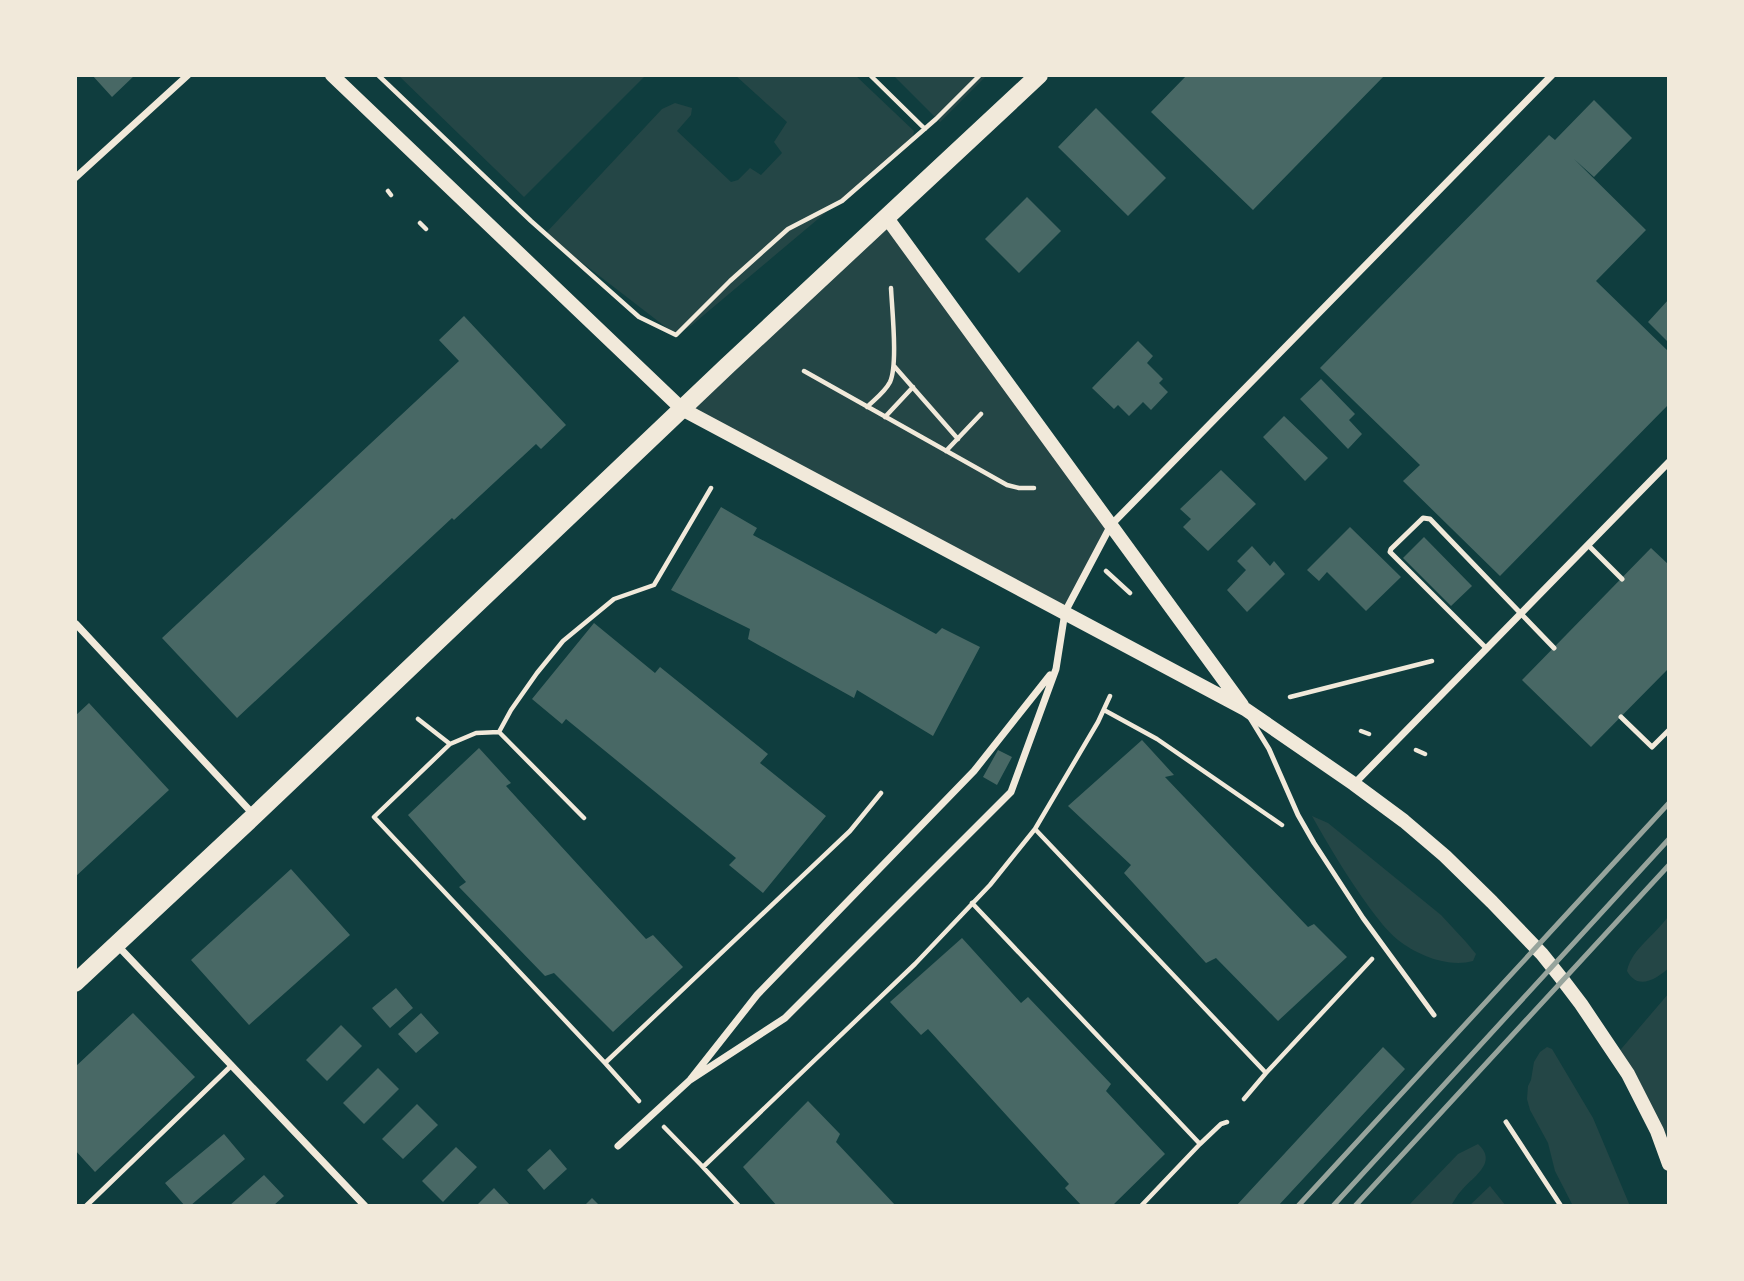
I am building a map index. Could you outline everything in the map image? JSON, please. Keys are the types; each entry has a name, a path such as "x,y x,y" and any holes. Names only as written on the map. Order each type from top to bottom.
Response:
{"main road":[{"path":"332,75 682,409 1245,709 1354,783 1404,821 1492,902 1555,971 1581,1004 1628,1074 1657,1131 1669,1164"},
{"path":"75,983 1039,75"},
{"path":"887,218 1245,709"}],"street":[{"path":"75,178 188,75"},
{"path":"690,1080 785,1018 1011,792 1056,669 1065,612 1111,525 1552,75"},
{"path":"1354,783 1669,462"},
{"path":"76,624 255,815"},
{"path":"618,1146 690,1080 757,995 974,771 1056,669"},
{"path":"117,945 365,1206"}],"lane":[{"path":"1486,648 1391,555 1391,549 1423,518 1430,519 1554,648"},
{"path":"1588,545 1622,579"},
{"path":"1245,709 1269,749 1314,844 1363,919 1434,1016"},
{"path":"1621,717 1652,747 1669,730"},
{"path":"86,1206 232,1065"},
{"path":"1506,1122 1562,1206"}],"path":[{"path":"378,75 531,221 639,317 676,335 730,281 788,229 842,201 925,130 980,75"},
{"path":"870,75 925,130"},
{"path":"420,223 426,229"},
{"path":"867,407 890,381 894,365 891,288"},
{"path":"894,365 958,439"},
{"path":"804,371 1007,485 1034,488"},
{"path":"885,417 913,387"},
{"path":"946,451 981,414"},
{"path":"499,732 537,673 563,641 614,599 654,585 711,488"},
{"path":"1103,568 1132,595"},
{"path":"1290,696 1432,661"},
{"path":"697,1160 703,1167 915,964 990,885 1035,829 1098,722 1110,696"},
{"path":"1104,710 1157,739 1282,825"},
{"path":"418,719 450,744"},
{"path":"1361,731 1369,734"},
{"path":"584,818 499,732 476,733 450,744 374,817 643,1106"},
{"path":"1416,750 1424,754"},
{"path":"605,1063 850,831 881,793"},
{"path":"1035,829 1266,1073"},
{"path":"972,904 1200,1144"},
{"path":"1244,1099 1374,957"},
{"path":"1142,1206 1200,1144 1227,1122"},
{"path":"663,1127 739,1206"}],"shaded area":[{"path":"398,75 646,75 524,197"},
{"path":"735,75 855,75 914,131 912,140 692,325 676,335 545,234 662,109 675,103 692,108 691,115 677,131 731,182 738,180 750,168 761,175 782,153 774,142 787,122"},
{"path":"893,75 987,75 940,122"},
{"path":"887,218 1111,525 1065,612 682,409"},
{"path":"1312,816 1328,823 1441,915 1476,954 1473,961 1453,963 1433,959 1414,951 1394,936 1361,896"},
{"path":"1669,915 1669,968 1653,979 1636,981 1627,971 1634,955"},
{"path":"1669,993 1669,1165 1616,1055"},
{"path":"1547,1047 1552,1049 1593,1118 1630,1206 1573,1206 1555,1171 1548,1143 1527,1099 1534,1062"},
{"path":"1478,1144 1484,1151 1485,1164 1451,1206 1408,1206 1458,1154"},
{"path":"1490,1186 1506,1206 1469,1206"}],"building":[{"path":"92,75 135,75 112,97"},
{"path":"1187,75 1385,75 1253,210 1151,112"},
{"path":"1594,100 1632,138 1594,177 1574,159 1646,230 1596,281 1669,352 1669,404 1500,576 1403,481 1420,465 1320,368 1549,135 1555,140"},
{"path":"1096,108 1166,178 1128,216 1058,147"},
{"path":"1027,197 1061,231 1019,273 985,239"},
{"path":"1669,299 1669,343 1648,322"},
{"path":"464,316 566,425 541,449 536,444 454,520 452,518 237,718 162,638 459,361 439,340"},
{"path":"1138,341 1153,356 1147,363 1163,379 1159,383 1168,392 1151,410 1143,402 1129,416 1118,405 1114,409 1092,388"},
{"path":"1321,379 1355,414 1349,420 1362,434 1348,449 1300,399"},
{"path":"1284,416 1328,458 1305,481 1263,437"},
{"path":"1221,470 1256,504 1208,551 1183,527 1191,519 1180,509"},
{"path":"721,507 757,528 753,535 936,634 942,628 980,647 933,736 857,690 854,698 748,639 750,629 671,590"},
{"path":"1350,527 1401,577 1366,611 1327,572 1319,581 1307,570"},
{"path":"1424,537 1472,586 1451,606 1403,558"},
{"path":"1252,546 1270,566 1274,561 1285,574 1247,612 1227,590 1246,570 1237,561"},
{"path":"1651,548 1669,565 1669,668 1591,747 1522,680"},
{"path":"594,623 655,673 660,667 768,754 760,763 826,816 763,893 729,865 736,858 566,719 562,724 532,699"},
{"path":"89,703 169,790 75,877 75,716"},
{"path":"1142,740 1174,775 1165,777 1308,927 1314,924 1347,957 1278,1021 1216,958 1206,963 1124,873 1131,865 1068,806"},
{"path":"479,748 511,783 506,786 646,939 653,935 683,967 613,1032 554,973 545,976 459,887 466,882 408,815"},
{"path":"998,750 1012,757 997,785 983,777"},
{"path":"291,869 350,935 249,1025 191,960"},
{"path":"962,938 1021,1003 1028,997 1111,1084 1106,1091 1165,1154 1112,1206 1082,1206 1065,1188 1069,1184 928,1029 921,1035 890,1002"},
{"path":"396,988 413,1008 390,1028 372,1008"},
{"path":"133,1013 195,1077 95,1172 75,1150 75,1067"},
{"path":"421,1013 439,1033 416,1053 398,1034"},
{"path":"341,1025 362,1046 327,1081 306,1060"},
{"path":"1383,1047 1405,1069 1278,1206 1236,1206"},
{"path":"378,1068 399,1089 364,1124 343,1103"},
{"path":"808,1101 840,1134 836,1142 896,1206 777,1206 743,1167"},
{"path":"417,1104 438,1125 403,1159 382,1139"},
{"path":"224,1134 245,1159 190,1206 185,1206 165,1183"},
{"path":"456,1147 477,1167 443,1202 422,1181"},
{"path":"550,1149 567,1169 544,1190 527,1170"},
{"path":"264,1175 284,1196 273,1206 229,1206"},
{"path":"494,1188 511,1206 476,1206"},
{"path":"592,1198 600,1206 584,1206"}],"railway":[{"path":"1298,1206 1669,803"},
{"path":"1333,1206 1669,839"},
{"path":"1355,1206 1669,865"}]}
